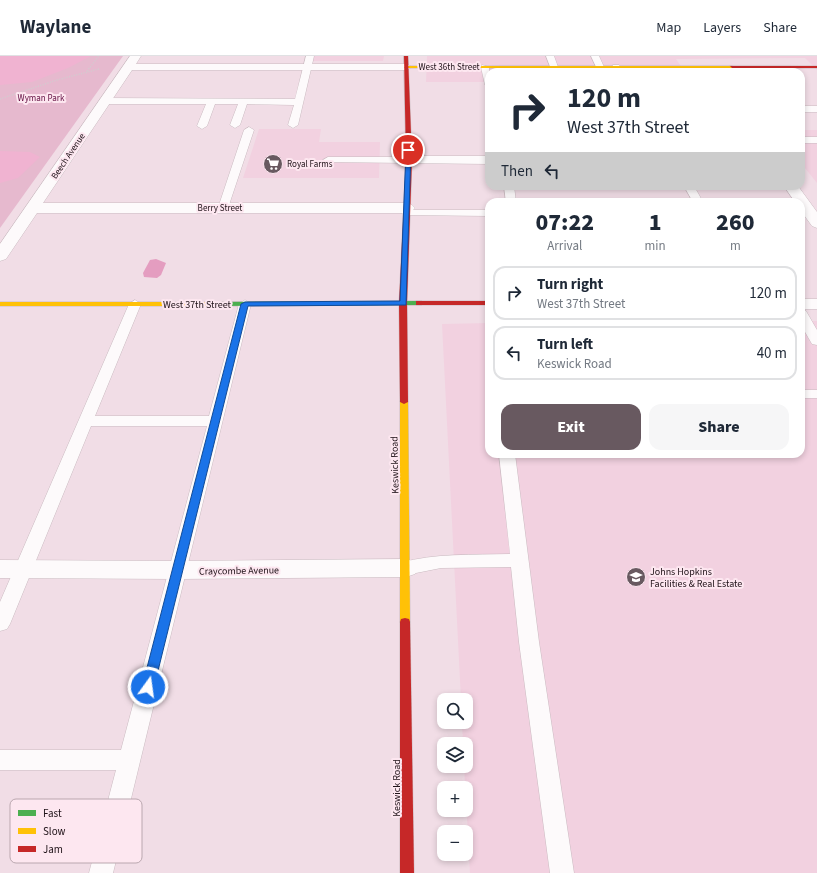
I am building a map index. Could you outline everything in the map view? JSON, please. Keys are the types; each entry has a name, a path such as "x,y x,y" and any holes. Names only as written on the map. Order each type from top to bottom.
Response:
{"street":[{"path":"701,56 709,68"},
{"name":"West 36th Street","path":"132,61 406,61 486,67 608,68"},
{"name":"Beech Avenue","path":"0,256 132,61"},
{"name":"Keswick Road","path":"406,61 409,160 403,303 407,873"},
{"name":"West 36th Street","path":"764,68 817,67"},
{"path":"409,160 485,160"},
{"path":"805,205 817,222"},
{"name":"Berry Street","path":"32,208 223,208 408,211"},
{"name":"West 37th Street","path":"0,304 485,304"},
{"path":"805,304 817,304"},
{"name":"Craycombe Avenue","path":"12,569 178,570 406,568"}],"lane":[{"path":"550,56 554,67"},
{"path":"595,56 600,67"},
{"path":"293,125 309,61"},
{"path":"104,101 299,102"},
{"path":"202,126 212,101"},
{"path":"235,125 244,102"},
{"path":"805,109 817,109"},
{"path":"223,208 249,130"},
{"path":"805,140 817,140"},
{"path":"328,160 409,160"},
{"path":"408,211 485,213"},
{"path":"0,624 12,569 86,421 135,304"},
{"path":"120,799 245,304"},
{"path":"805,321 817,341"},
{"path":"805,394 817,394"},
{"path":"86,421 215,421"},
{"path":"507,458 552,810 562,873"},
{"path":"406,568 441,562 520,560"},
{"path":"0,760 130,760"},
{"path":"101,873 104,863"}],"path":[{"path":"87,72 99,56"},
{"path":"0,99 87,72 132,61"}],"shaded area":[{"path":"0,56 91,56 68,68 32,82 0,85"},
{"path":"310,56 384,56 383,61 309,61"},
{"path":"427,56 817,56 817,70 805,58 676,59 682,68 485,68 485,82 426,82"},
{"path":"259,129 321,129 319,142 380,142 379,178 243,178"},
{"path":"805,130 817,130 817,183 805,168"},
{"path":"0,151 30,152 40,157 18,178 0,183"},
{"path":"156,259 166,263 161,275 157,278 144,277 143,273 150,260"},
{"name":"Johns Hopkins Facilities & Real Estate","path":"805,321 817,321 817,873 470,873 469,861 473,861 473,825 467,825 467,817 473,817 473,781 465,781 464,773 473,773 473,737 463,737 462,729 473,729 473,693 461,693 442,324 485,323 485,458 805,458"}],"green space":[{"name":"Wyman Park","path":"0,56 123,56 0,228"}],"traffic: fast":[{"path":"215,304 419,303"}],"traffic: slow":[{"path":"406,67 732,67"},
{"path":"0,304 215,304"},
{"path":"404,402 405,622"}],"traffic: jam":[{"path":"404,402 403,303 409,160 406,56"},
{"path":"732,67 817,67"},
{"path":"419,303 485,303"},
{"path":"405,622 407,873"}],"place":[{"name":"Royal Farms","path":"273,164"},
{"name":"Johns Hopkins Facilities & Real Estate","path":"636,577"}],"route":[{"path":"148,687 245,304 403,303 408,213 408,150"}]}
